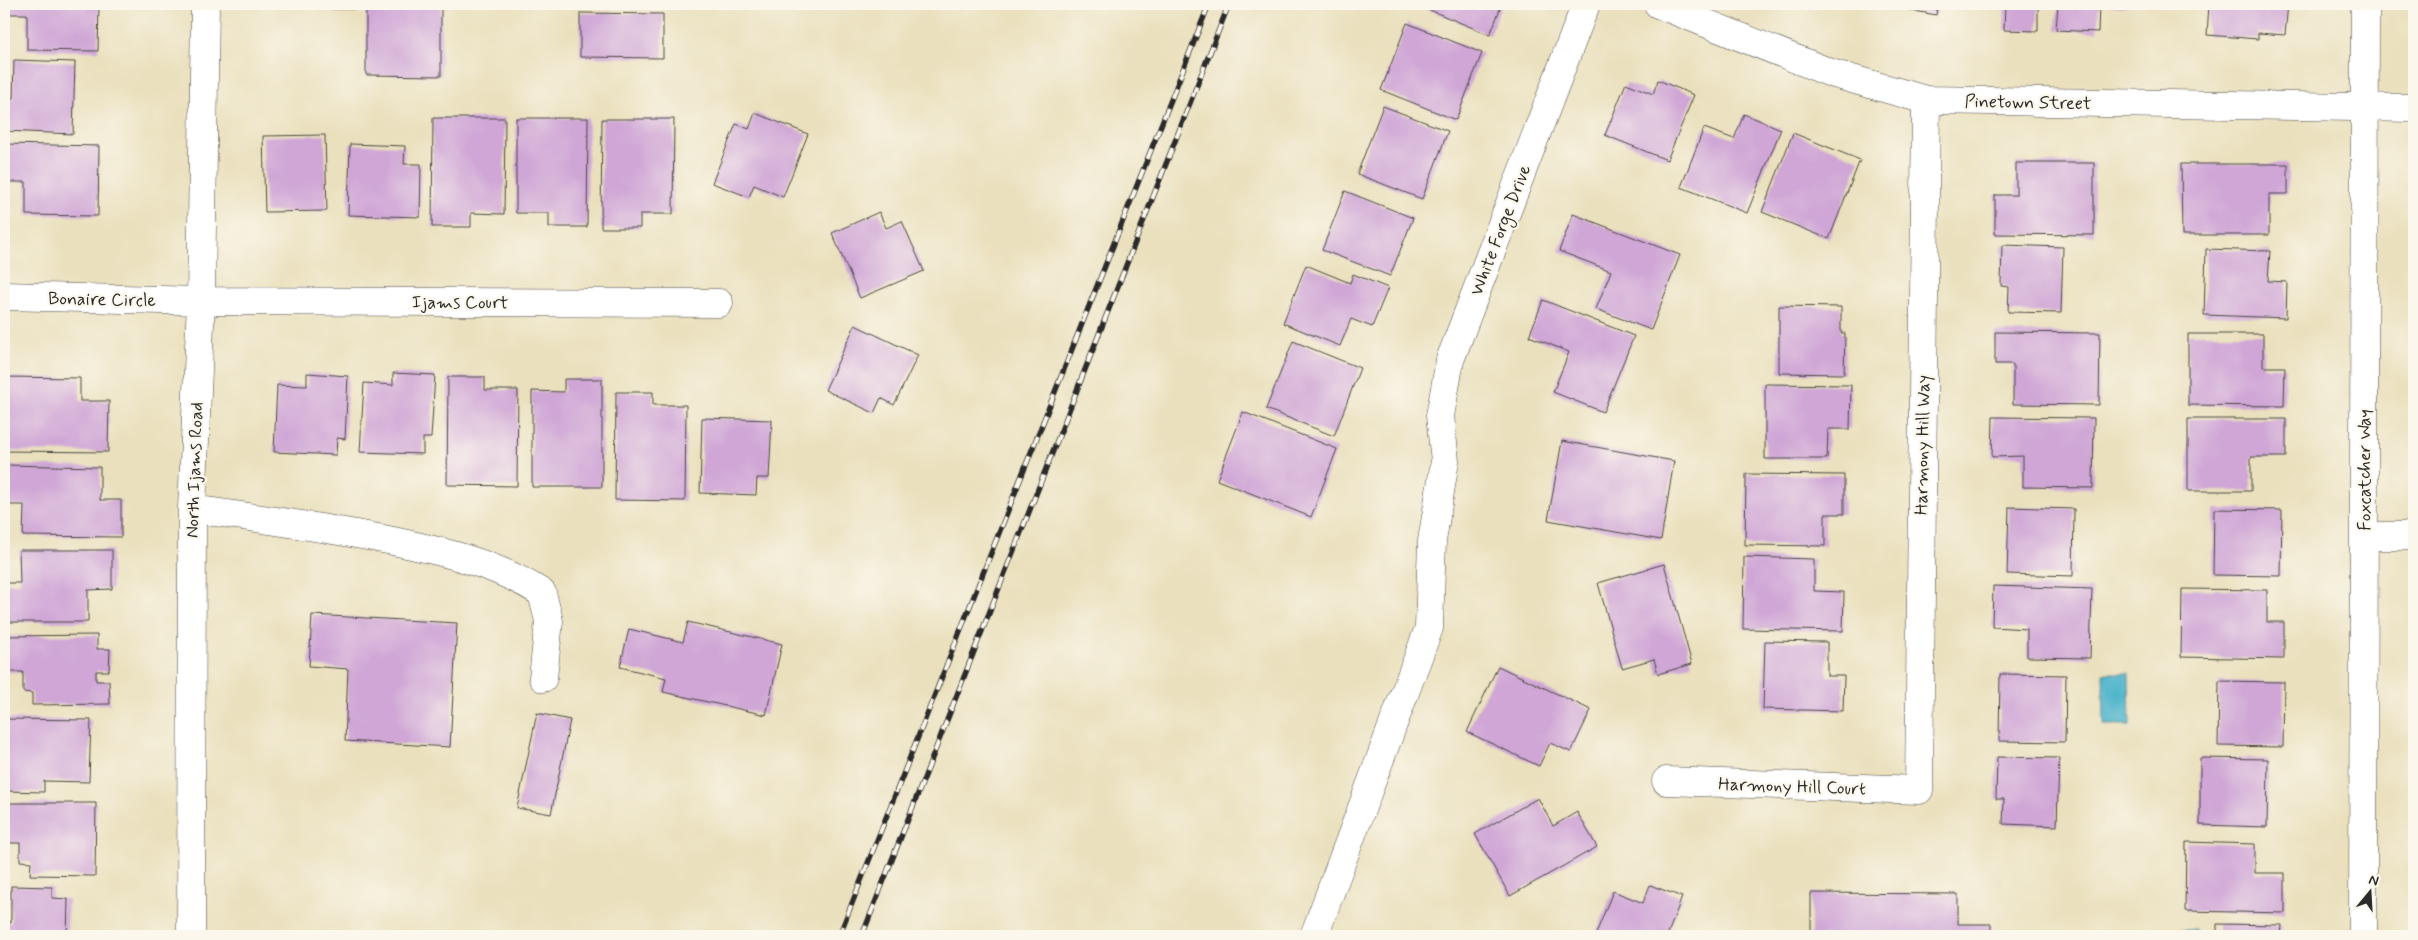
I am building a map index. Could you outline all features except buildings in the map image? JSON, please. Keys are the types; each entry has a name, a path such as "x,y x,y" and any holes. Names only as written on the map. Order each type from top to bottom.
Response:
{"street":[{"name":"North Ijams Road","path":"191,936 192,509 201,301 205,4"},
{"name":"White Forge Drive","path":"1314,936 1429,628 1432,541 1445,461 1440,416 1450,360 1586,4"},
{"name":"Pinetown Street","path":"1658,4 1831,73 1926,100 2414,108"},
{"name":"Foxcatcher Way","path":"2363,936 2365,4"},
{"name":"Harmony Hill Way","path":"1919,790 1926,100"},
{"name":"Bonaire Circle","path":"4,296 201,301"},
{"name":"Ijams Court","path":"201,301 719,303"},
{"path":"192,509 343,531 420,546 468,558 520,579 542,593 549,621 543,678"},
{"path":"2364,536 2414,536"},
{"name":"Harmony Hill Court","path":"1666,781 1919,790"}],"water":[{"path":"2103,673 2129,673 2130,725 2104,725"},
{"path":"2151,930 2195,930 2195,936 2151,936"}],"railway":[{"path":"839,936 1209,4"},
{"path":"862,936 1229,4"}]}
